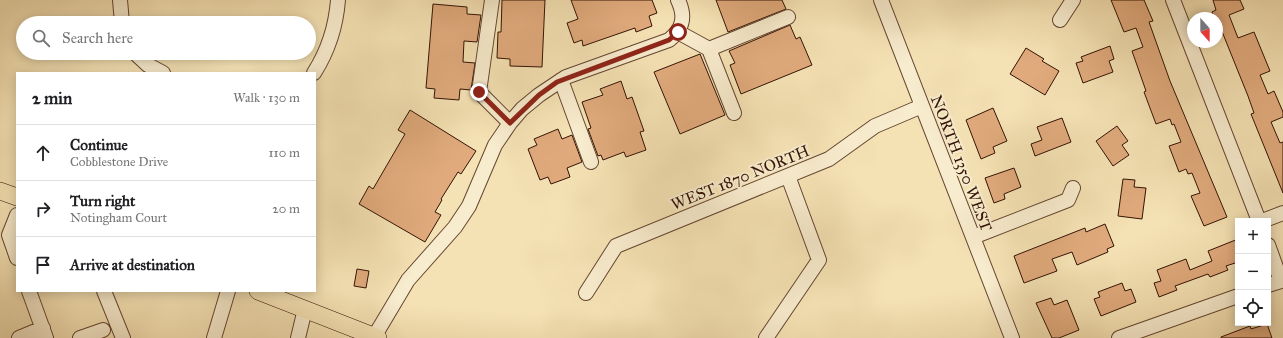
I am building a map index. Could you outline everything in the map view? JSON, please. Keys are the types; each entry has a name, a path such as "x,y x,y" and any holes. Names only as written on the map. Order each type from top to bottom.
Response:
{"main road":[{"path":"0,191 16,198"},
{"path":"261,292 376,338"}],"street":[{"path":"120,0 121,16"},
{"path":"315,72 326,50 337,13 338,0"},
{"path":"492,0 479,92 510,123"},
{"path":"376,338 408,280 455,227 469,206 495,145 510,123 539,95 561,80 669,40 678,32 683,18 683,10 678,0"},
{"name":"NORTH 1350 WEST","path":"881,0 1012,338"},
{"path":"1060,20 1073,0"},
{"path":"1173,0 1260,218"},
{"path":"709,49 788,17"},
{"path":"678,32 709,49 734,113"},
{"path":"143,60 148,65 161,72"},
{"path":"561,80 591,162"},
{"name":"WEST 1870 NORTH","path":"586,293 616,246 829,159 875,126 922,106"},
{"path":"766,338 819,260 788,176"},
{"path":"973,237 1068,200 1073,188"},
{"path":"1269,218 1283,213"},
{"path":"16,218 9,235 16,255"},
{"path":"1271,253 1281,281 1271,284"},
{"path":"19,338 44,333 29,292"},
{"path":"104,292 123,338"},
{"path":"214,338 228,292"},
{"path":"1119,338 1235,297"},
{"path":"298,338 305,309"},
{"path":"80,338 103,330"}],"building":[{"path":"502,0 545,0 542,67 510,66 510,59 497,58 498,32 501,32"},
{"path":"571,0 652,0 657,13 649,16 652,26 636,32 635,28 583,46 582,40 574,43 567,23 578,19"},
{"path":"716,0 782,0 786,9 728,32"},
{"path":"1111,0 1144,0 1153,21 1149,22 1170,81 1227,217 1204,226 1191,196 1200,193 1192,173 1188,174 1186,169 1179,172 1169,146 1181,142 1174,124 1172,125 1170,119 1156,124 1144,92 1146,91 1132,51 1143,47 1136,28 1124,32"},
{"path":"1213,0 1240,0 1244,9 1229,15 1238,38 1254,32 1270,71 1260,75 1268,94 1274,91 1283,112 1283,117 1271,122 1280,143 1283,142 1283,193 1251,114 1254,113 1223,34 1223,12 1212,12 1216,10"},
{"path":"433,4 467,7 467,14 481,15 477,42 464,41 463,62 475,63 471,90 460,89 459,100 434,98 435,89 426,88"},
{"path":"790,25 796,39 800,37 812,65 741,94 730,65 735,63 729,51"},
{"path":"1110,46 1114,59 1109,61 1113,72 1083,83 1076,63 1083,61 1081,57"},
{"path":"1026,48 1044,59 1042,61 1059,71 1045,95 1010,74"},
{"path":"700,54 725,115 680,134 654,72"},
{"path":"621,81 627,99 632,97 644,131 640,132 646,150 626,157 624,152 603,160 601,155 598,156 588,129 591,128 582,102 603,95 600,89"},
{"path":"993,108 1007,141 993,147 995,153 981,159 966,120"},
{"path":"410,110 476,151 461,174 458,172 441,199 442,200 435,212 441,215 425,242 359,204 369,186 373,189 405,134 398,130"},
{"path":"1062,118 1071,142 1035,156 1031,144 1042,140 1037,127"},
{"path":"1117,126 1128,141 1122,145 1129,155 1113,166 1096,141"},
{"path":"558,129 562,139 572,135 582,162 567,168 570,177 551,184 548,177 540,180 528,149 537,145 534,139"},
{"path":"1014,168 1021,187 1004,194 1005,199 994,203 985,178"},
{"path":"1123,179 1135,180 1134,187 1146,188 1142,219 1118,216"},
{"path":"1105,224 1114,246 1107,249 1108,252 1077,265 1072,252 1052,259 1057,271 1024,283 1014,256 1085,228 1086,232"},
{"path":"1235,240 1235,263 1226,266 1228,270 1210,277 1208,274 1175,286 1177,290 1159,297 1154,283 1161,281 1157,270 1186,259 1190,270 1212,261 1208,251"},
{"path":"357,269 369,271 366,288 354,286"},
{"path":"1122,283 1125,291 1131,289 1136,302 1101,316 1094,299 1100,297 1098,292"},
{"path":"1051,298 1054,305 1067,300 1079,330 1059,338 1052,338 1036,303"},
{"path":"1250,326 1251,329 1261,326 1268,326 1272,338 1221,338"}],"route":[{"path":"479,92 510,123 522,109 539,95 566,77 669,40 678,32"}]}
